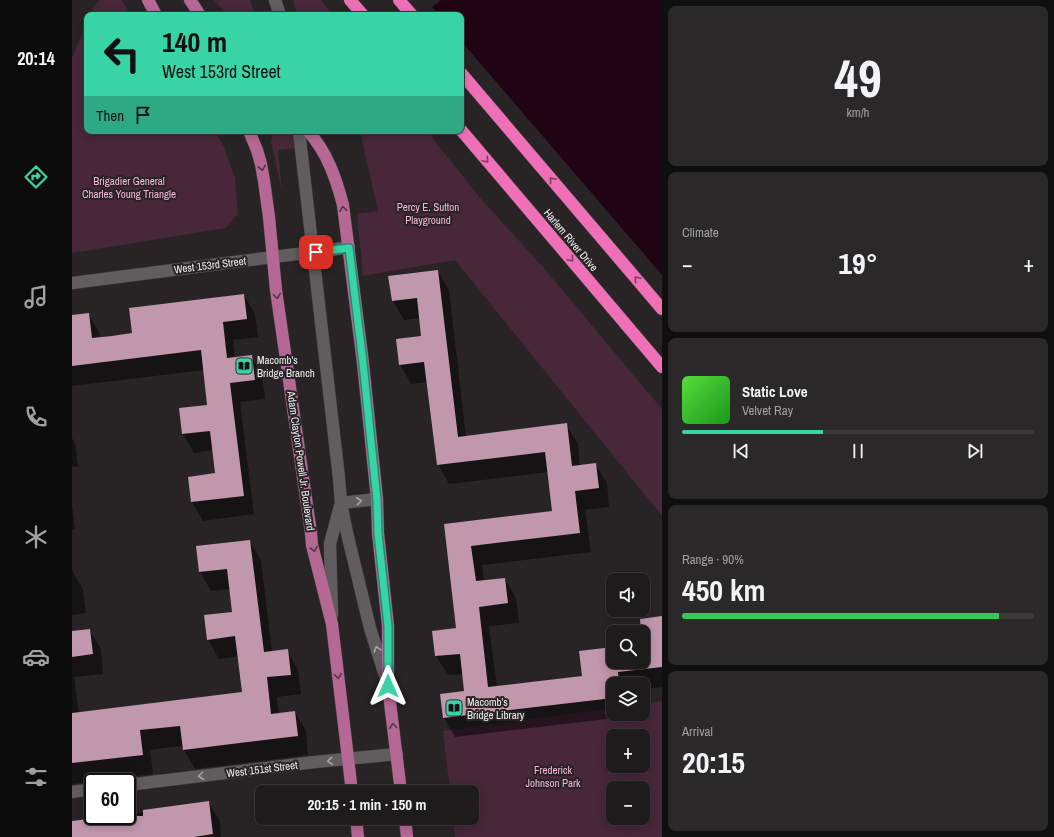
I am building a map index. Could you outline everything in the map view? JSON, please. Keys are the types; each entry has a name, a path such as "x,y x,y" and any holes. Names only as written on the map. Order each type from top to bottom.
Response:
{"highway":[{"path":"350,0 360,12"},
{"path":"399,0 409,12"},
{"path":"464,77 662,309"},
{"name":"Harlem River Drive","path":"464,134 662,367"}],"main road":[{"path":"148,0 154,12"},
{"path":"190,0 198,12"},
{"name":"Adam Clayton Powell Jr. Boulevard","path":"250,134 257,150 262,170 269,217 276,290 312,533 312,545 332,624 351,785"},
{"name":"Adam Clayton Powell Jr. Boulevard","path":"312,135 325,154 338,184 343,205 349,248 363,363 377,500 378,533 388,626 388,686 400,785"},
{"path":"357,825 358,837"},
{"path":"406,825 407,837"}],"street":[{"path":"275,0 279,12"},
{"name":"Adam Clayton Powell Jr. Boulevard","path":"299,134 341,503 370,628 388,686"},
{"name":"West 153rd Street","path":"72,283 349,248"},
{"path":"341,503 377,500"},
{"name":"Adam Clayton Powell Jr. Boulevard","path":"332,624 330,544 341,503"},
{"name":"West 151st Street","path":"136,784 315,762 397,754"},
{"path":"72,792 84,790"}],"green space":[{"path":"100,0 121,0 129,12 92,12"},
{"path":"214,0 250,0 254,12 224,12"},
{"path":"293,0 321,0 331,12 296,12"},
{"name":"Brigadier General Charles Young Triangle","path":"84,30 84,134 217,134 224,147 235,178 238,214 226,228 72,253 72,58"},
{"path":"273,134 293,134 303,147 279,150 278,153 282,191 271,142"},
{"name":"Percy E. Sutton Playground","path":"361,134 429,134 481,199 542,266 662,409 662,516 455,260 363,276 357,214 378,211"},
{"name":"Frederick Johnson Park","path":"662,701 662,837 455,837 454,825 479,825 479,785 449,785 443,731 606,709 606,721 650,721 650,703"}],"shaded area":[{"path":"441,0 662,0 662,275 464,44 464,12 436,12 432,7"}],"building":[{"path":"438,270 458,437 567,423 572,466 596,463 599,488 575,491 580,533 471,546 476,581 505,578 508,603 479,607 488,687 582,676 579,651 606,648 606,669 644,669 618,672 618,677 606,677 606,699 443,718 440,694 464,691 460,654 435,656 432,631 456,628 444,524 552,511 545,452 437,465 424,362 399,365 396,339 421,336 417,298 392,301 388,276"},
{"path":"244,294 247,319 223,322 227,358 252,355 255,380 230,383 244,496 191,502 188,477 215,473 210,431 182,434 179,408 207,405 201,350 72,366 72,315 89,313 92,338 112,336 132,333 129,308"},
{"path":"250,540 264,652 288,649 291,675 267,677 271,714 295,711 298,736 183,750 180,726 140,730 143,755 72,763 72,713 242,692 235,636 207,640 204,615 232,612 227,569 199,572 196,546"},
{"path":"662,616 662,667 650,668 650,625 640,625 640,619"},
{"path":"90,629 93,654 72,657 72,631"},
{"path":"209,801 213,834 194,837 72,837 72,821 84,819 84,825 136,825 136,816 143,816 143,810"}],"place":[{"name":"Macomb's Bridge Branch","path":"244,366"},
{"name":"Macomb's Bridge Library","path":"454,708"}],"route":[{"path":"316,252 349,248 363,363 377,500 378,533 388,626 388,686"}]}
